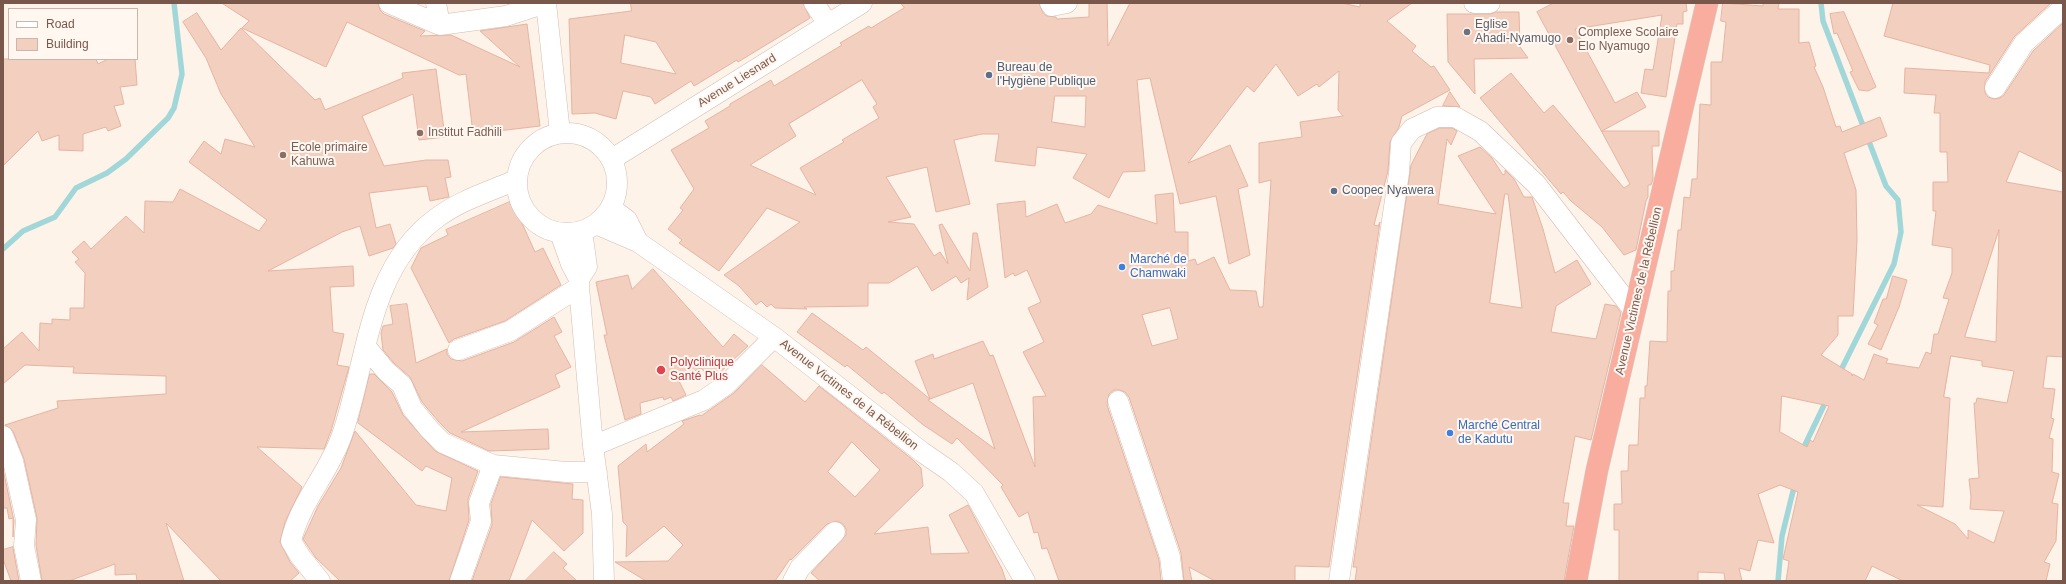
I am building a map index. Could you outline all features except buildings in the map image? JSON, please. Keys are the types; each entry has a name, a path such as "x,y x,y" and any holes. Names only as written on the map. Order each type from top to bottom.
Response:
{"highway":[{"name":"Avenue Victimes de la Rébellion","path":"1576,581 1597,470 1707,3"}],"street":[{"path":"389,3 440,25 506,16 546,3 560,133"},
{"path":"436,3 440,25"},
{"path":"814,3 828,24"},
{"name":"Avenue Liesnard","path":"612,159 862,3"},
{"path":"1050,3 1052,6 1067,3"},
{"path":"1474,3 1490,3"},
{"path":"1995,88 2024,44 2063,8"},
{"path":"1339,581 1399,173 1401,143 1412,129 1437,117 1455,117 1480,131 1536,184 1634,311"},
{"path":"560,133 580,134 599,143 612,159 617,175 617,192 611,208 589,227 560,233 542,227 528,215 519,199 516,180 520,163 529,149 543,138 560,133"},
{"path":"320,581 300,556 291,541 302,507 320,482 342,435 367,348 379,298 402,252 433,220 455,206 516,180"},
{"path":"611,208 627,220 638,242"},
{"path":"458,350 510,331 579,283 587,267 589,227"},
{"name":"Avenue Victimes de la Rébellion","path":"589,227 638,242 774,337 922,452 951,472 974,493 1025,581"},
{"path":"560,233 579,283 593,446 602,514 604,581"},
{"path":"593,446 704,400 727,384 774,337"},
{"path":"367,348 386,371 402,385 412,408 429,430 443,443 493,465 566,472 597,472"},
{"path":"1118,401 1170,557 1172,581"},
{"path":"3,436 13,461 26,520 24,546 32,581"},
{"path":"460,581 481,521 479,504 493,465"},
{"path":"793,581 800,568 835,532"}],"waterway":[{"path":"3,249 23,231 55,217 76,188 107,173 126,159 168,118 174,108 182,74 174,3"},
{"path":"1821,3 1823,21 1886,186 1898,200 1901,232 1894,264 1839,374"},
{"path":"1802,451 1827,399"},
{"path":"1778,581 1782,536 1795,483"}],"place":[{"name":"Eglise Ahadi-Nyamugo","path":"1467,32"},
{"name":"Complexe Scolaire Elo Nyamugo","path":"1570,40"},
{"name":"Bureau de l'Hygiène Publique","path":"989,75"},
{"name":"Institut Fadhili","path":"420,133"},
{"name":"Ecole primaire Kahuwa","path":"283,155"},
{"name":"Coopec Nyawera","path":"1334,191"},
{"name":"Marché de Chamwaki","path":"1122,267"},
{"name":"Polyclinique Santé Plus","path":"661,370"},
{"name":"Marché Central de Kadutu","path":"1450,433"}]}
